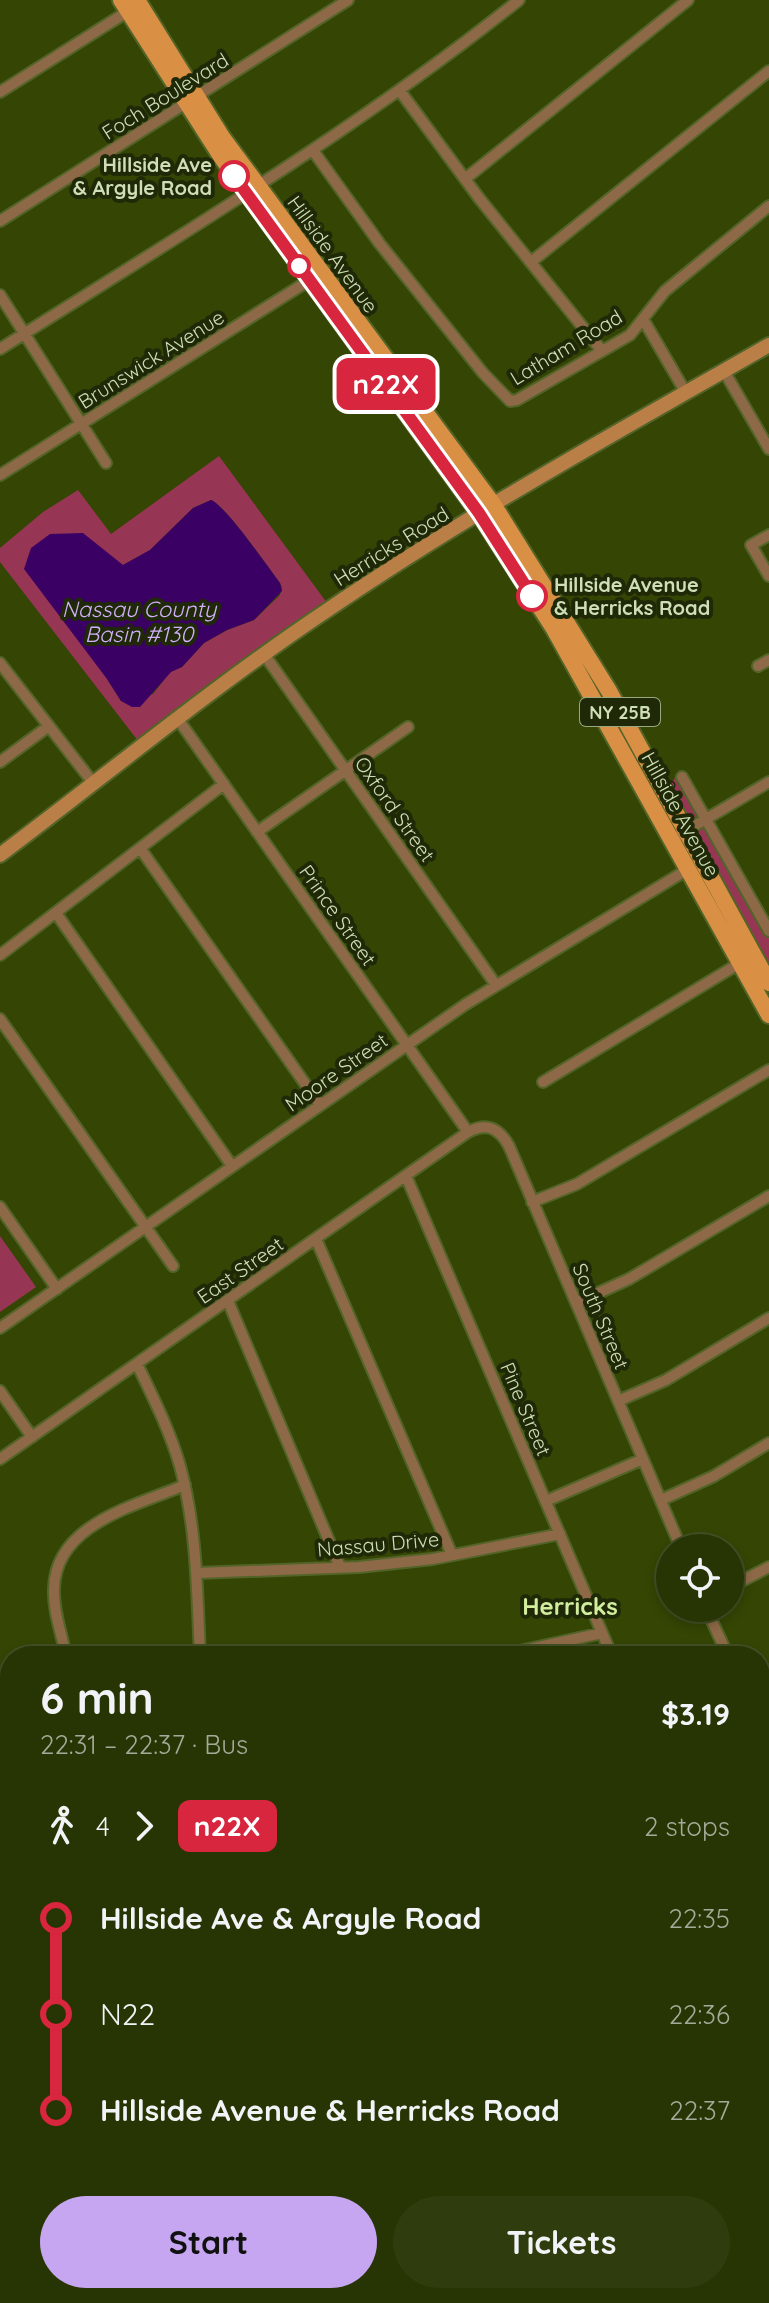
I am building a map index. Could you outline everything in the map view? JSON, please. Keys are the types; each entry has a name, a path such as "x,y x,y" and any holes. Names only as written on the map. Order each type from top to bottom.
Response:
{"main road":[{"name":"Hillside Avenue","path":"134,3 191,101 252,190 486,509 560,640 769,983"},
{"name":"Herricks Road","path":"0,855 330,607 486,509 769,345"},
{"name":"Hillside Avenue","path":"696,865 740,963 769,1015"}],"street":[{"name":"Foch Boulevard","path":"0,221 348,0"},
{"path":"0,349 314,152 519,0"},
{"path":"465,179 688,0"},
{"path":"0,92 134,3"},
{"path":"531,262 769,71"},
{"path":"400,91 465,179 602,351"},
{"name":"Latham Road","path":"314,152 390,255 507,400 517,400 630,335 665,291 769,206"},
{"name":"Brunswick Avenue","path":"0,475 315,276"},
{"path":"0,295 106,463"},
{"path":"643,319 686,393"},
{"path":"724,371 769,449"},
{"path":"769,535 751,545 769,576"},
{"name":"Oxford Street","path":"264,654 496,985"},
{"path":"758,666 769,660"},
{"path":"0,663 94,784"},
{"name":"Prince Street","path":"178,719 468,1132"},
{"path":"0,762 49,726"},
{"path":"257,832 408,727"},
{"path":"682,777 769,931"},
{"path":"679,835 769,782"},
{"path":"0,955 224,784"},
{"path":"140,848 320,1105"},
{"name":"Moore Street","path":"0,1328 496,985 696,865"},
{"path":"56,913 232,1166"},
{"path":"543,1082 740,963"},
{"path":"0,1019 173,1266"},
{"path":"532,1202 577,1184 769,1070"},
{"name":"South Street","path":"468,1132 481,1126 492,1127 502,1134 675,1534"},
{"name":"East Street","path":"0,1459 468,1132"},
{"name":"Pine Street","path":"406,1176 608,1646"},
{"path":"576,1303 629,1279 769,1196"},
{"path":"0,1207 57,1289"},
{"path":"316,1239 452,1555"},
{"path":"228,1301 340,1567"},
{"path":"618,1401 666,1380 769,1318"},
{"path":"137,1364 171,1440 185,1485 197,1573 200,1646"},
{"path":"0,1391 32,1437"},
{"path":"661,1500 714,1476 769,1443"},
{"path":"546,1501 643,1459"},
{"path":"64,1646 54,1596 55,1575 66,1549 87,1528 185,1485"},
{"name":"Nassau Drive","path":"197,1573 340,1567 452,1555 560,1534"},
{"path":"744,1580 769,1567"},
{"path":"712,1622 723,1646"},
{"path":"543,1646 602,1633"}],"shaded area":[{"path":"219,456 330,607 142,746 0,562 0,548 43,512 78,490 111,534","holes":["211,500 280,583 280,595 254,620 204,643 182,667 171,671 153,694 121,701 107,679 123,565 150,550 193,508"]},
{"path":"679,770 769,931 769,983 666,794"},
{"path":"0,1236 36,1287 0,1312"}],"water":[{"name":"Nassau County Basin #130","path":"211,500 246,537 280,583 282,591 254,620 204,643 182,667 171,672 140,707 132,707 121,701 24,569 31,548 50,534 83,533 123,565 150,550 193,508"}],"bus line":[{"name":"n22X","path":"234,176 479,513 532,596"}],"place":[{"name":"Hillside Ave & Argyle Road","path":"234,176"},
{"name":"Hillside Avenue & Herricks Road","path":"532,596"}],"district":[{"name":"Herricks","path":"570,1606"}]}
